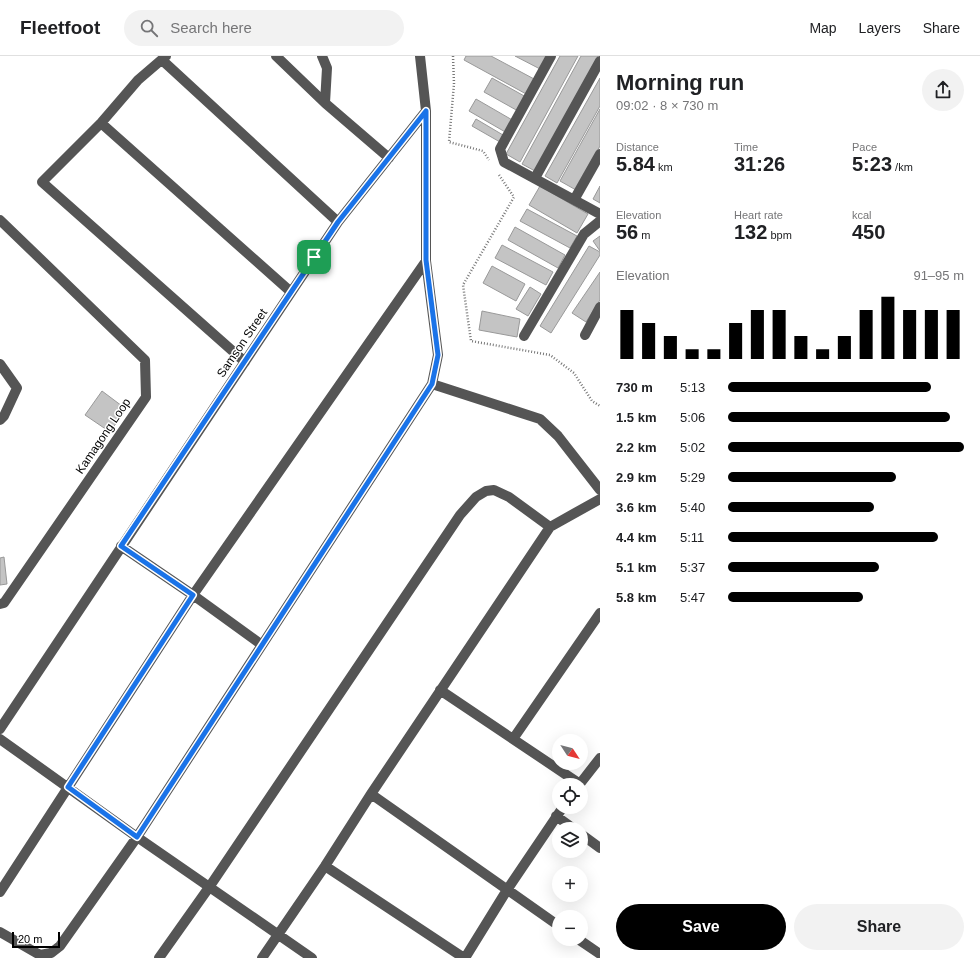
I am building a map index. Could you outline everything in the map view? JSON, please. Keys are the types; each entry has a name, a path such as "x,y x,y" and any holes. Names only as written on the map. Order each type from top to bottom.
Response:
{"street":[{"path":"276,56 326,103 389,158"},
{"path":"322,56 326,68 326,103"},
{"path":"0,932 40,955 51,953 60,946 137,837 432,384 438,355 426,260 426,111 420,56"},
{"path":"552,56 500,149 504,162 600,214"},
{"path":"245,362 42,182 101,123 138,80 164,58 338,222"},
{"path":"535,178 600,61"},
{"name":"Samson Street","path":"0,729 338,222 426,111"},
{"path":"101,123 291,292"},
{"path":"574,200 600,154"},
{"name":"Kamagong Loop","path":"0,220 145,360 146,397 4,603 0,604"},
{"path":"524,336 584,234 600,221"},
{"path":"0,892 193,595 426,260"},
{"path":"600,307 585,335 600,324"},
{"path":"0,364 17,388 4,416 0,420"},
{"path":"432,384 540,419 558,436 600,490"},
{"path":"159,958 210,886 460,515 476,496 486,491 494,490 509,497 550,527"},
{"path":"262,958 277,934 326,866 371,794 550,527 600,499"},
{"path":"121,546 193,595 262,645"},
{"path":"513,739 600,613"},
{"path":"440,690 570,778"},
{"path":"0,739 137,837 210,886 312,958"},
{"path":"585,778 600,758"},
{"path":"371,794 552,921"},
{"path":"326,866 464,958 556,816 564,822"},
{"path":"588,839 600,848"},
{"path":"588,946 600,954"}],"path":[{"path":"454,56 454,84 449,142 483,151 492,164"},
{"path":"496,171 514,197 463,285 471,341 550,355 574,373 592,401 600,406"}],"building":[{"path":"466,56 491,56 536,80 528,95 464,60"},
{"path":"515,56 548,56 542,70"},
{"path":"560,56 578,56 520,162 506,154"},
{"path":"581,56 598,56 535,171 522,164"},
{"path":"492,78 526,97 518,111 484,92"},
{"path":"600,78 600,106 557,183 545,176"},
{"path":"476,99 514,121 507,133 469,111"},
{"path":"600,109 600,146 576,190 560,181"},
{"path":"476,119 503,135 500,142 472,126"},
{"path":"540,186 588,214 577,233 529,205"},
{"path":"600,186 600,203 593,199"},
{"path":"527,209 577,236 570,248 520,221"},
{"path":"515,227 565,255 558,268 508,240"},
{"path":"600,236 600,251 593,241"},
{"path":"502,245 553,272 546,285 495,258"},
{"path":"589,246 600,252 600,255 551,333 540,326"},
{"path":"492,266 525,284 516,301 483,283"},
{"path":"600,272 600,300 586,322 572,313"},
{"path":"530,287 541,294 528,316 516,309"},
{"path":"482,311 520,319 517,337 479,330"},
{"path":"102,391 126,409 110,432 85,415"},
{"path":"4,557 7,584 0,585 0,558"}],"route":[{"path":"426,111 426,260 438,355 432,384 414,414 137,837 68,787 193,595 121,546 314,257 338,222 426,111"}]}
